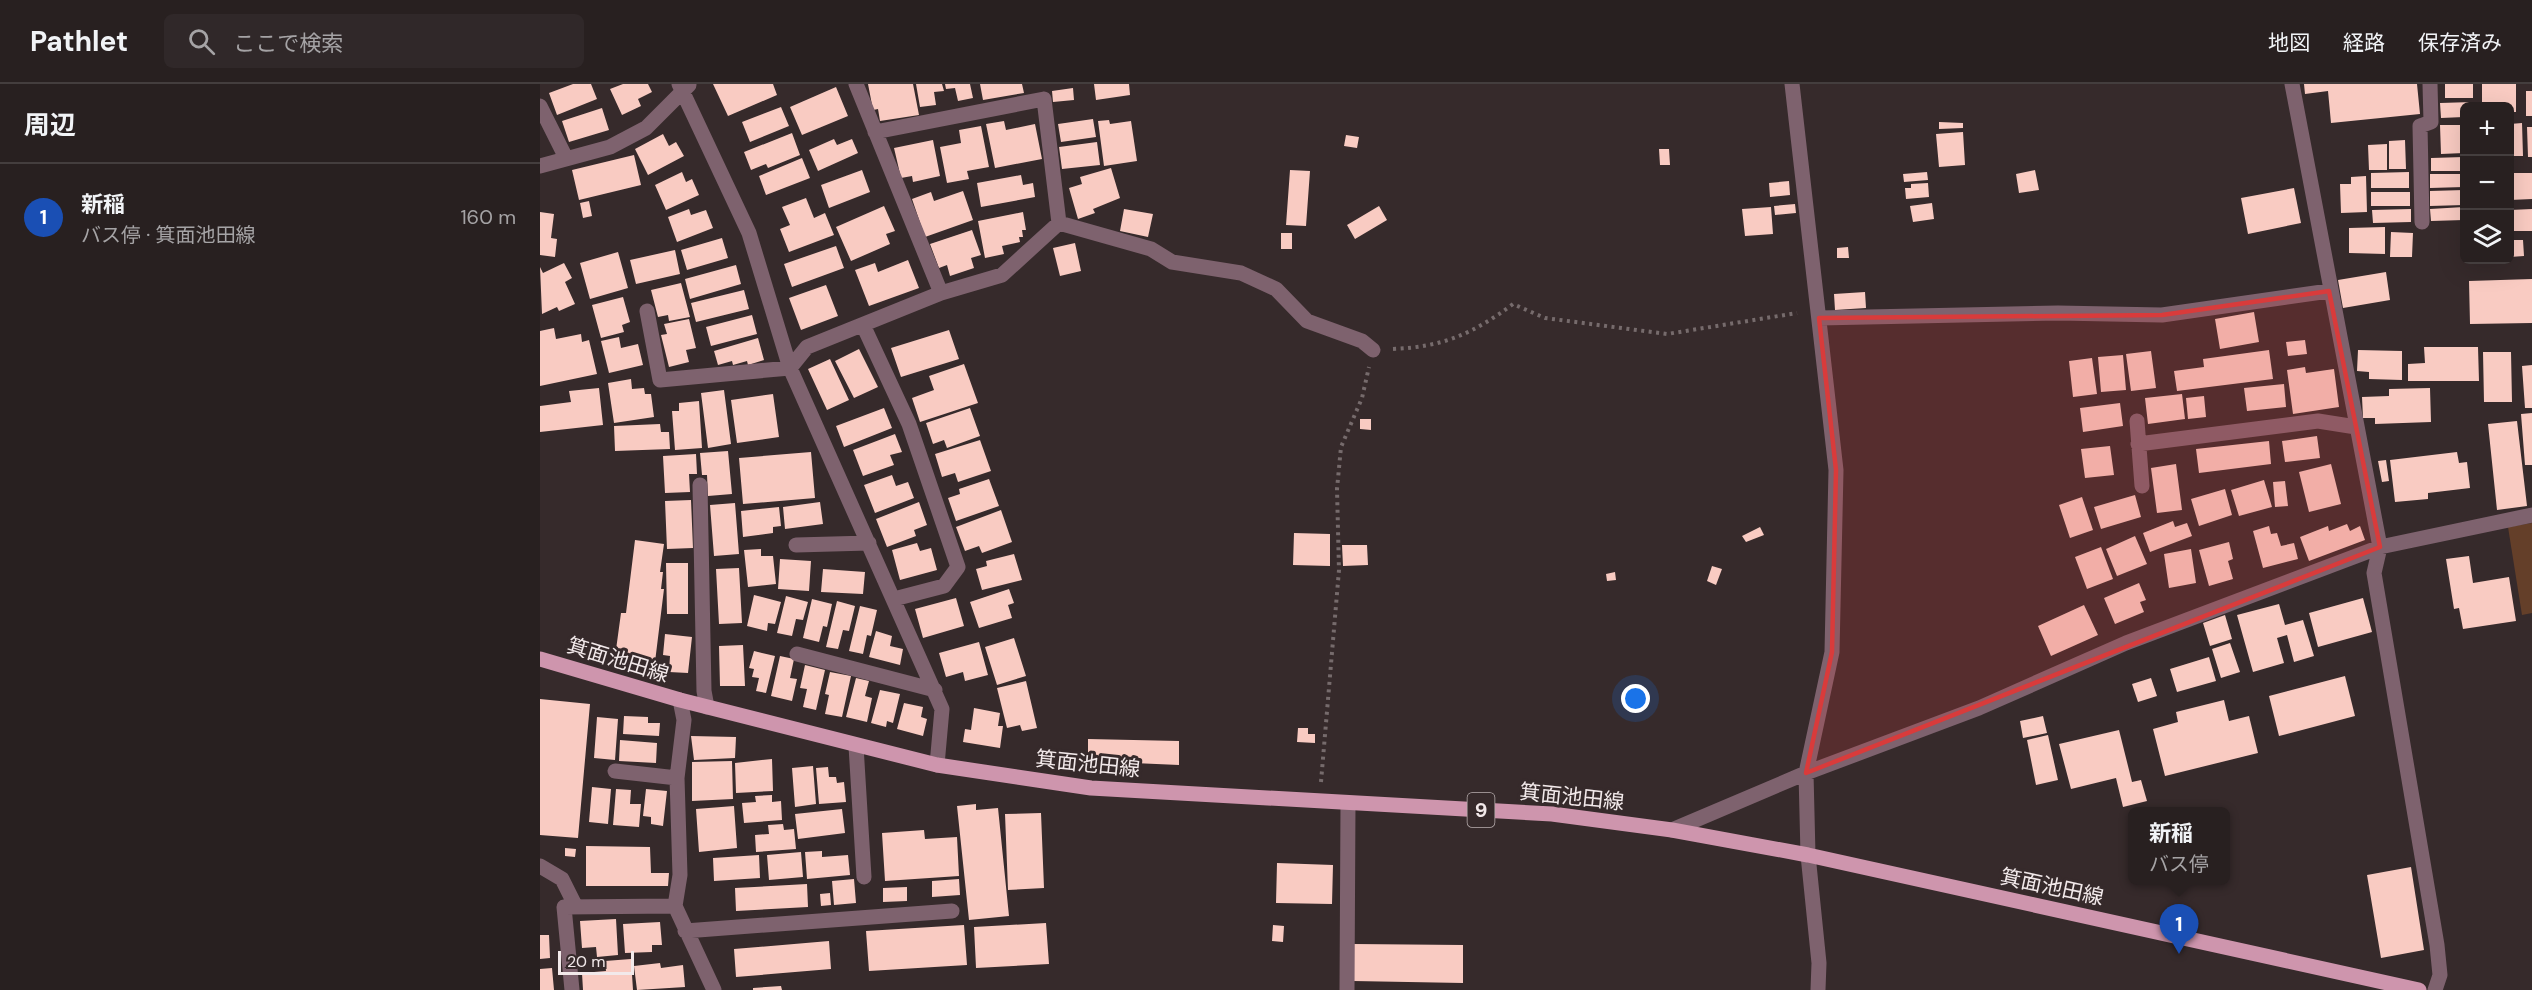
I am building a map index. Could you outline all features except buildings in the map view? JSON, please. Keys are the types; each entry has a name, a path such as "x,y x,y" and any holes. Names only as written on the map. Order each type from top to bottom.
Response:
{"main road":[{"name":"箕面池田線","path":"540,659 680,700 937,765 1091,788 1552,814 1672,830 1808,855 2419,990"}],"street":[{"path":"855,84 942,293"},
{"path":"1792,84 1836,470 1832,652 1806,773 1808,855 1819,963 1818,990"},
{"path":"2292,84 2329,291 2380,547 2374,573 2437,945 2440,975 2435,990"},
{"path":"2422,222 2420,126 2431,122 2430,84"},
{"path":"540,165 610,147 646,129 684,86 749,233 790,368 935,690 942,709 937,765"},
{"path":"875,132 1044,99 1059,223"},
{"path":"540,105 566,158"},
{"path":"647,311 660,380 790,368 807,347 942,293 1002,275 1059,223"},
{"path":"1059,223 1151,249 1172,262 1241,273 1276,289 1307,321 1362,341 1373,350"},
{"path":"1819,318 2058,313 2162,315 2329,291"},
{"path":"862,325 909,424 958,567 944,586 894,599"},
{"path":"2137,421 2142,486"},
{"path":"2138,444 2318,421 2356,427"},
{"path":"700,485 704,691 707,707"},
{"path":"1672,830 1806,773 1979,708 2126,643 2380,547 2532,515"},
{"path":"796,545 869,543"},
{"path":"797,654 935,690"},
{"path":"680,700 684,720 677,777 680,875 675,906 714,990"},
{"path":"856,746 864,877"},
{"path":"615,771 677,777"},
{"path":"1347,990 1348,803"},
{"path":"540,866 562,879 576,907"},
{"path":"572,990 564,907 675,906"},
{"path":"685,931 952,911"}],"path":[{"path":"1319,801 1339,570 1337,489 1341,447 1362,398 1373,350 1424,348 1448,341 1485,325 1513,304 1545,318 1667,334 1803,312 1819,318"}],"highlighted area":[{"path":"2329,291 2380,547 1806,773 1832,652 1836,470 1819,318 2162,315"}],"shaded area":[{"path":"2532,523 2532,613 2522,615 2508,527"}],"place":[{"name":"新稲","path":"2179,954"}]}
